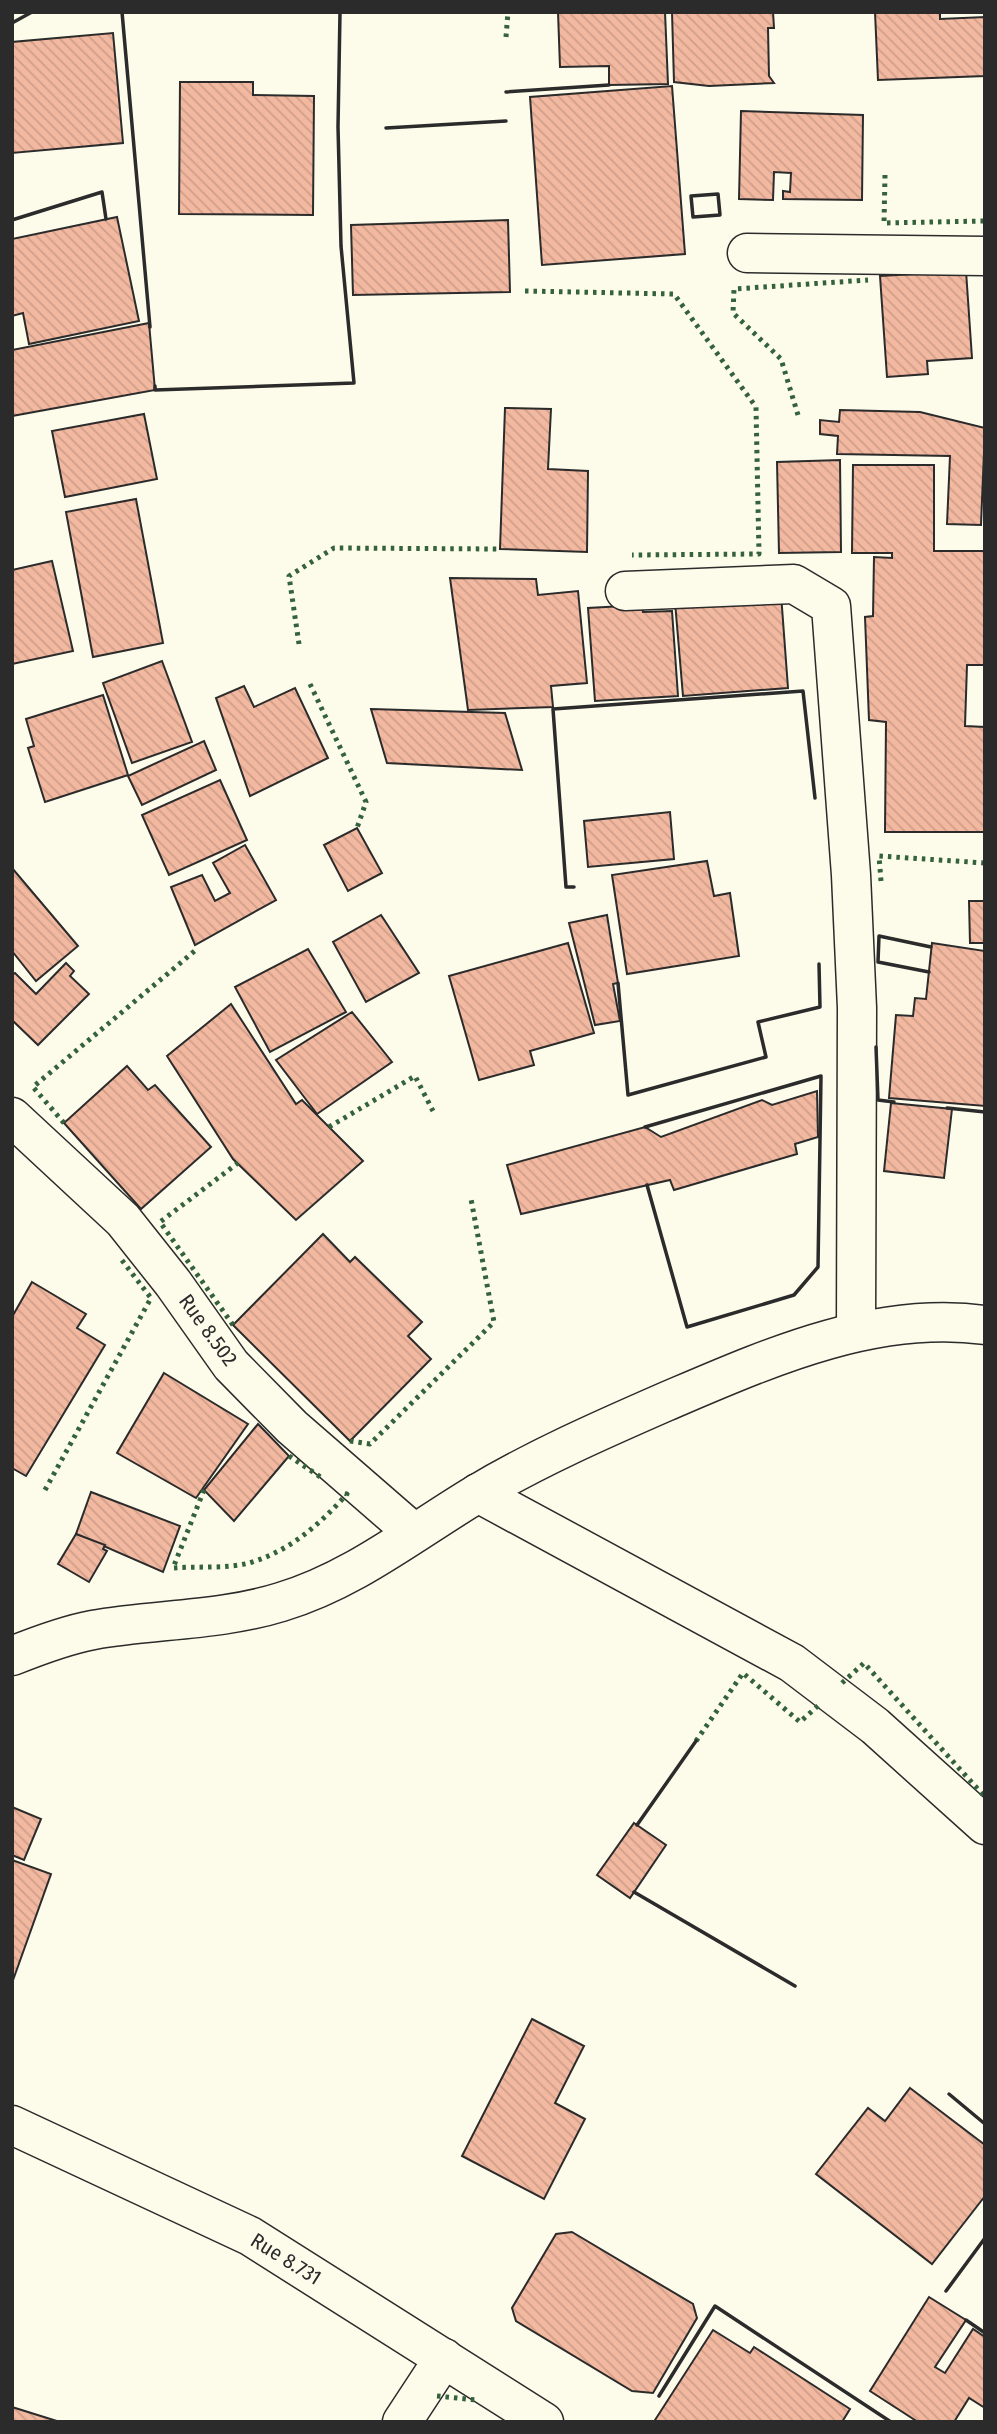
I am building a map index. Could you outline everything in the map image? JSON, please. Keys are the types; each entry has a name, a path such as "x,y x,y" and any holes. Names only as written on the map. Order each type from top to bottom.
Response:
{"street":[{"path":"747,253 985,256"},
{"path":"625,591 794,584 831,606 851,875 857,1008 856,1331"},
{"name":"Rue 8.502","path":"12,1117 123,1220 240,1374 292,1427 414,1533"},
{"path":"12,1657 91,1630 227,1614 281,1603 338,1580 478,1493 617,1423 759,1363 856,1331 949,1320 985,1325"},
{"path":"478,1493 792,1663 875,1726 985,1825"},
{"name":"Rue 8.731","path":"12,2125 250,2236 544,2422"},
{"path":"402,2422 444,2358"}],"building":[{"path":"558,12 665,12 668,84 609,85 609,66 560,67"},
{"path":"672,12 773,12 774,28 768,28 769,76 774,83 709,86 674,82"},
{"path":"875,12 940,12 940,19 985,17 985,76 878,80"},
{"path":"113,33 123,143 12,153 12,42"},
{"path":"180,82 253,82 253,95 314,96 313,215 179,214"},
{"path":"672,86 685,254 542,265 530,97"},
{"path":"741,111 863,115 862,200 783,199 783,191 790,192 791,173 774,172 773,200 739,199"},
{"path":"117,217 139,321 29,344 23,313 12,316 12,239"},
{"path":"508,220 510,292 353,295 351,225"},
{"path":"966,271 972,358 927,361 928,374 887,377 880,276"},
{"path":"149,323 155,390 12,416 12,350"},
{"path":"505,408 551,409 548,469 588,471 587,552 500,549"},
{"path":"840,410 920,412 985,428 981,525 947,524 950,456 837,454 838,436 820,434 820,420 839,422"},
{"path":"144,414 157,479 65,497 52,431"},
{"path":"840,460 841,552 779,553 777,462"},
{"path":"853,465 934,465 934,551 985,551 985,665 967,665 965,726 985,727 985,832 885,832 886,722 869,720 865,617 873,616 874,557 892,558 892,553 852,553"},
{"path":"136,499 163,643 93,657 66,512"},
{"path":"52,561 73,651 12,664 12,570"},
{"path":"450,578 536,579 538,595 578,591 587,683 551,686 553,707 468,710"},
{"path":"781,594 788,688 683,696 675,602"},
{"path":"642,605 643,612 672,611 678,696 595,701 588,608"},
{"path":"162,661 192,742 132,763 103,683"},
{"path":"244,686 254,707 295,688 328,758 250,796 216,698"},
{"path":"103,695 128,775 45,802 28,748 34,746 26,719"},
{"path":"371,709 505,713 522,770 387,763"},
{"path":"204,741 216,770 142,805 128,776"},
{"path":"220,780 247,840 169,875 142,815"},
{"path":"670,812 674,859 588,867 584,821"},
{"path":"357,828 382,873 348,891 324,845"},
{"path":"245,845 276,900 195,945 171,887 202,875 215,901 230,893 213,863"},
{"path":"707,861 714,896 730,893 739,956 627,974 612,875"},
{"path":"12,868 78,946 36,981 12,951"},
{"path":"969,901 985,901 985,943 970,943"},
{"path":"381,915 419,973 366,1002 333,942"},
{"path":"607,915 618,983 613,984 620,1021 595,1025 569,923"},
{"path":"568,943 594,1033 530,1051 534,1065 479,1080 449,976"},
{"path":"932,943 985,951 985,1106 889,1098 896,1015 913,1016 915,998 926,999"},
{"path":"308,949 346,1012 270,1052 235,987"},
{"path":"66,963 74,971 70,976 89,994 38,1045 12,1020 12,975 15,973 36,994"},
{"path":"231,1004 296,1104 302,1100 363,1161 296,1220 233,1159 167,1056"},
{"path":"352,1012 392,1062 317,1114 276,1060"},
{"path":"127,1066 148,1090 155,1085 211,1147 141,1209 64,1123"},
{"path":"817,1091 818,1137 795,1144 797,1154 674,1190 670,1180 521,1214 507,1165 645,1127 661,1137 762,1100 772,1105"},
{"path":"891,1103 952,1109 944,1178 884,1171"},
{"path":"323,1234 350,1262 355,1257 422,1322 408,1336 431,1359 350,1441 233,1325"},
{"path":"32,1282 86,1314 77,1328 105,1345 26,1476 12,1468 12,1317"},
{"path":"164,1373 248,1424 196,1498 117,1453"},
{"path":"258,1424 289,1456 234,1521 204,1490"},
{"path":"91,1492 180,1526 163,1572 76,1534"},
{"path":"76,1534 105,1545 103,1549 107,1551 89,1582 58,1564"},
{"path":"12,1807 41,1819 24,1860 12,1855"},
{"path":"634,1823 666,1845 630,1898 597,1875"},
{"path":"12,1860 51,1874 12,1983"},
{"path":"532,2019 584,2046 555,2103 585,2119 544,2199 462,2156"},
{"path":"910,2088 985,2145 985,2196 932,2264 816,2174 868,2108 885,2121"},
{"path":"572,2232 693,2304 697,2318 653,2393 632,2391 516,2321 512,2308 556,2234"},
{"path":"929,2297 966,2320 935,2367 945,2373 973,2329 985,2337 985,2408 969,2398 954,2422 918,2422 870,2391"},
{"path":"713,2330 750,2353 754,2347 850,2409 842,2422 657,2422 655,2420"},
{"path":"12,2407 60,2422 12,2422"}],"hedge":[{"path":"506,37 508,12"},
{"path":"885,175 884,223 985,221"},
{"path":"798,415 781,359 733,313 734,289 868,280"},
{"path":"525,291 674,294 756,407 759,554 632,555"},
{"path":"299,644 289,576 334,548 500,549"},
{"path":"310,684 366,802 357,828"},
{"path":"881,881 879,856 985,863"},
{"path":"64,1123 33,1087 197,949"},
{"path":"329,1127 415,1076 433,1111"},
{"path":"233,1325 160,1222 238,1163"},
{"path":"350,1441 370,1444 494,1322 471,1199"},
{"path":"45,1490 151,1298 121,1259"},
{"path":"289,1456 322,1478"},
{"path":"204,1490 173,1568 231,1566 249,1563 278,1552 303,1536 326,1516 347,1494 344,1493"},
{"path":"842,1683 864,1663 985,1797"},
{"path":"696,1741 743,1673 800,1722 820,1704"},
{"path":"437,2396 476,2400"}],"wall":[{"path":"12,23 32,12"},
{"path":"122,12 150,327"},
{"path":"155,386 155,390 354,383 341,246 338,127 340,12"},
{"path":"506,92 609,85"},
{"path":"386,128 506,121"},
{"path":"12,220 102,192 106,219"},
{"path":"718,194 720,215 693,217 691,196 718,194"},
{"path":"574,887 566,887 553,709 803,691 815,798"},
{"path":"929,972 878,962 879,936 931,947"},
{"path":"618,983 628,1095 766,1057 758,1022 820,1007 819,964"},
{"path":"876,1047 878,1100 894,1102"},
{"path":"645,1127 821,1076 818,1267 794,1295 687,1327 647,1185"},
{"path":"947,1108 985,1112"},
{"path":"637,1825 696,1741"},
{"path":"634,1892 795,1986"},
{"path":"949,2094 985,2124"},
{"path":"946,2291 985,2238"},
{"path":"659,2396 715,2306 891,2422"},
{"path":"966,2320 985,2333"}]}
